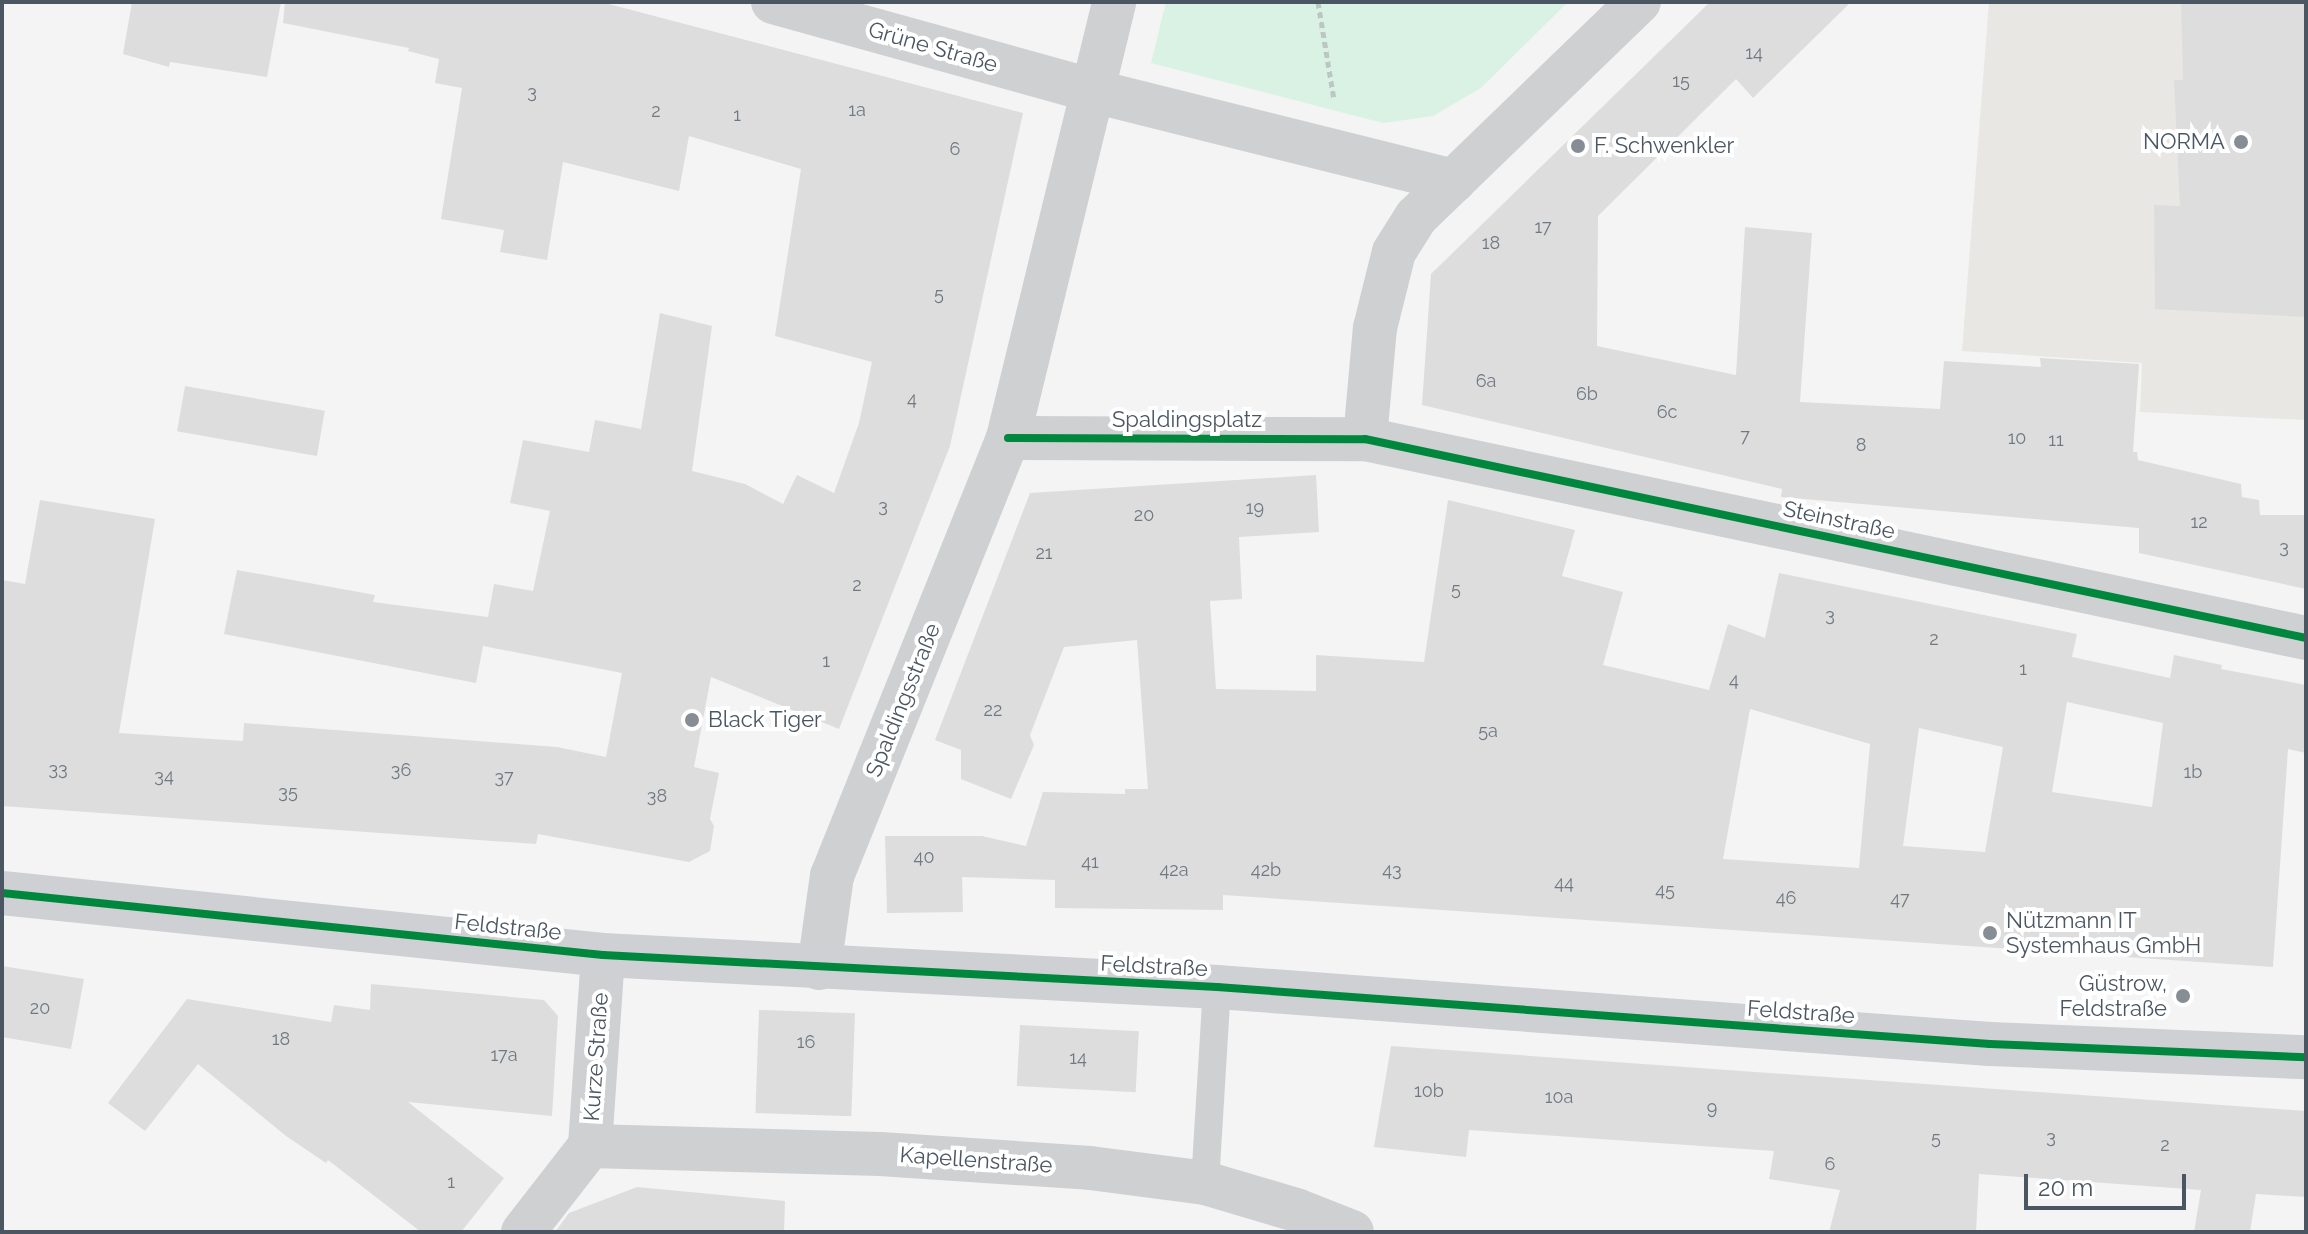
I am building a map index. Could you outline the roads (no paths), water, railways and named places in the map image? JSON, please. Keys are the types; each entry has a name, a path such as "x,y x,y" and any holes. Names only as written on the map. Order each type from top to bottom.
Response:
{"street":[{"name":"Grüne Straße","path":"773,2 1093,91"},
{"path":"1008,438 1114,2"},
{"path":"1365,439 1375,328 1394,252 1416,217 1639,2"},
{"path":"1093,91 1454,181"},
{"name":"Spaldingsplatz","path":"1008,438 1365,439"},
{"name":"Spaldingsstraße","path":"819,968 832,876 1008,438"},
{"name":"Steinstraße","path":"1365,439 2306,638"},
{"name":"Feldstraße","path":"2,893 603,955 1217,987 1990,1044 2306,1057"},
{"name":"Kurze Straße","path":"523,1232 590,1146 603,955"},
{"name":"Kapellenstraße","path":"590,1146 880,1154 1090,1168 1205,1183 1296,1210 1352,1232"}],"lane":[{"path":"1205,1183 1217,987"}],"place":[{"name":"NORMA","path":"2241,142"},
{"name":"F. Schwenkler","path":"1578,146"},
{"name":"Black Tiger","path":"692,720"},
{"name":"Nützmann IT Systemhaus GmbH","path":"1990,933"},
{"name":"Güstrow, Feldstraße","path":"2183,996"}]}
